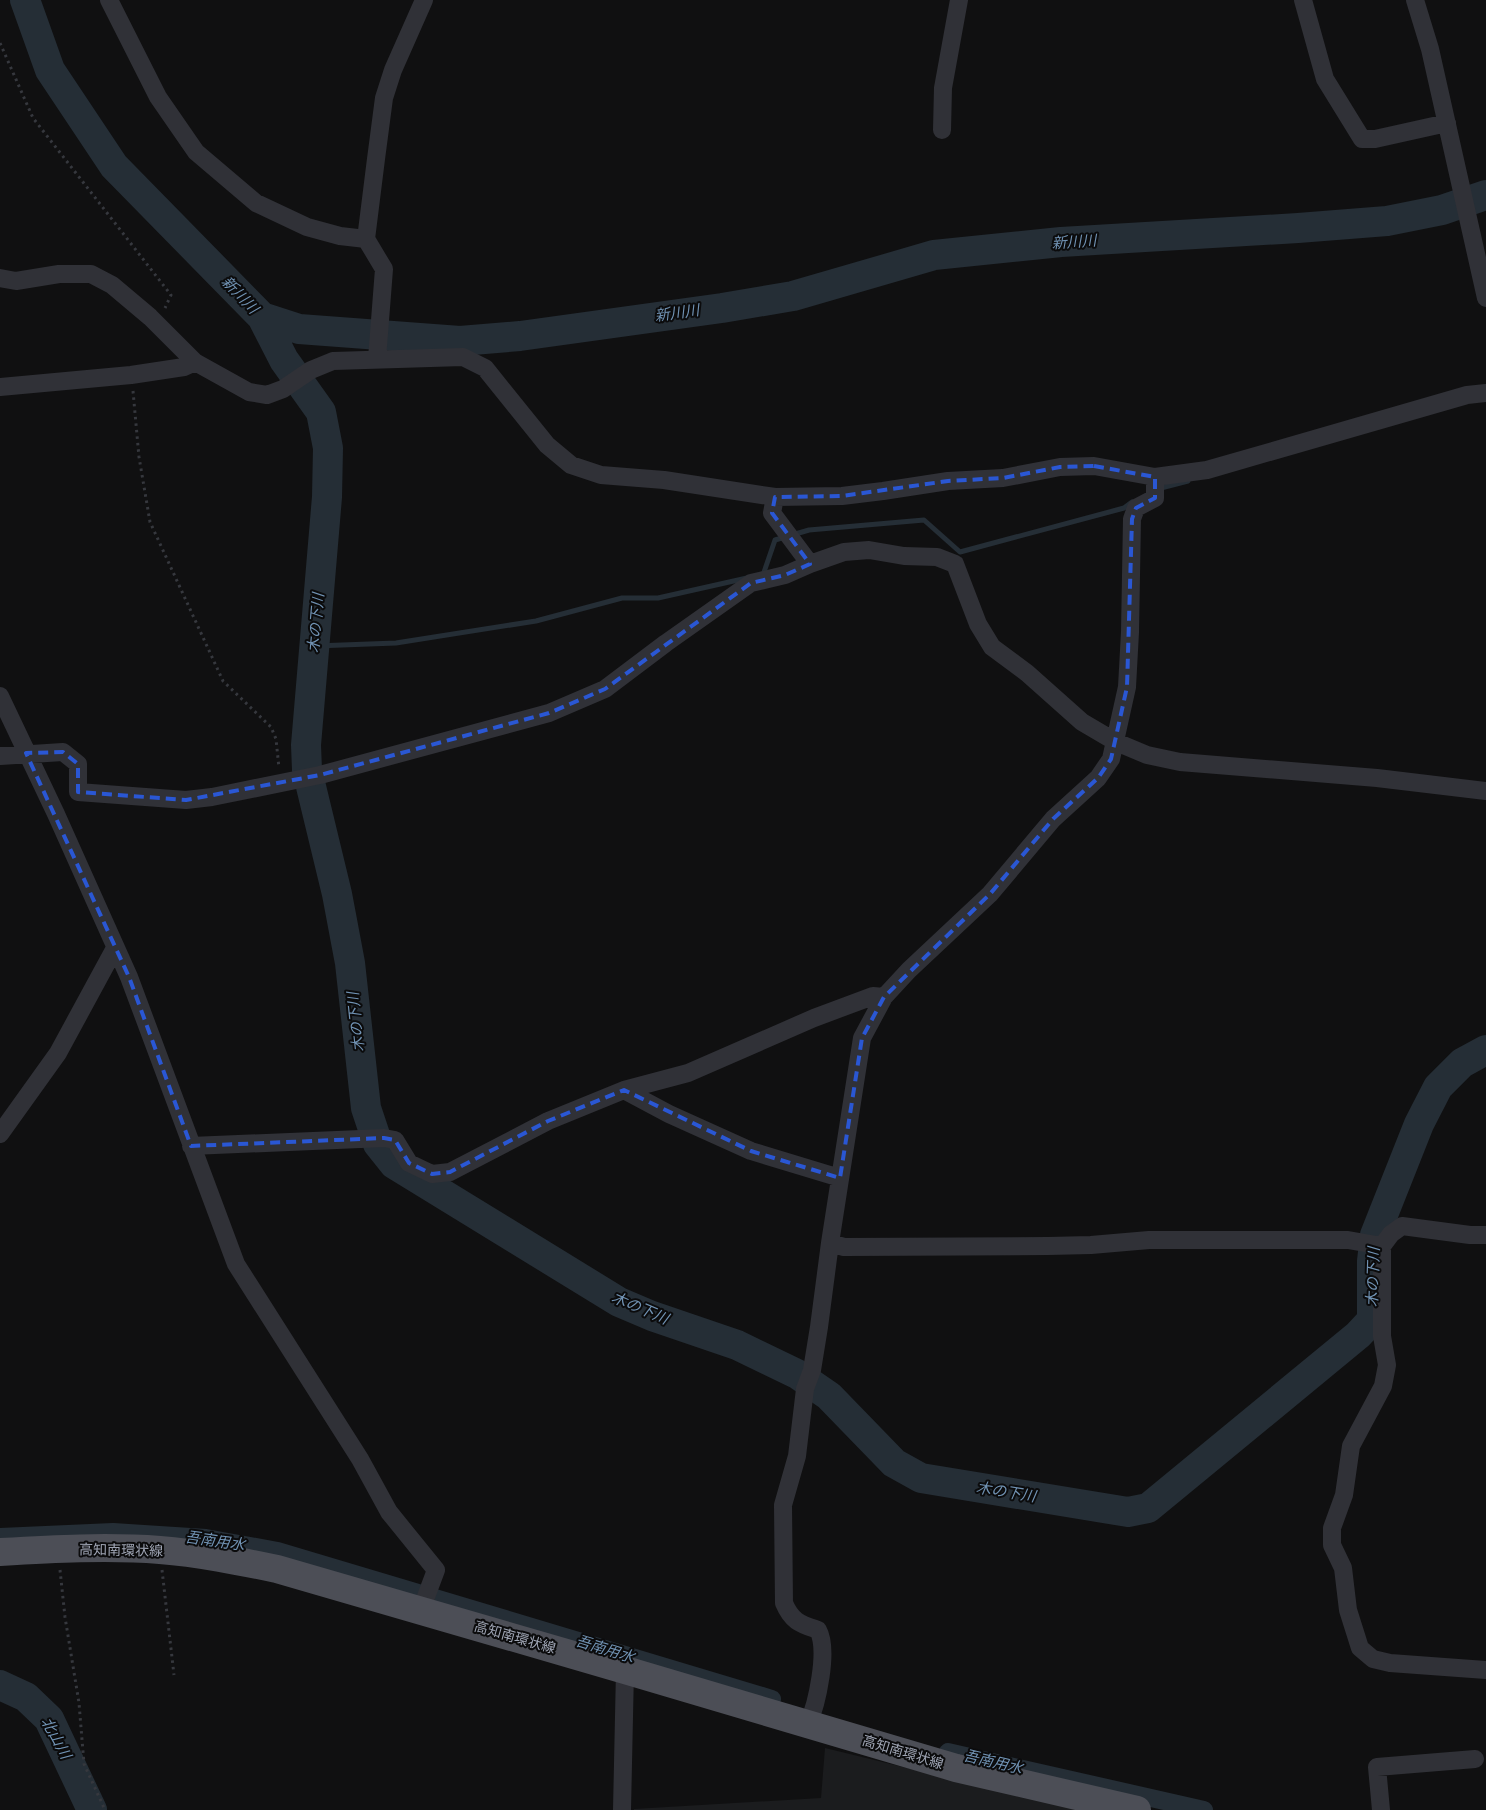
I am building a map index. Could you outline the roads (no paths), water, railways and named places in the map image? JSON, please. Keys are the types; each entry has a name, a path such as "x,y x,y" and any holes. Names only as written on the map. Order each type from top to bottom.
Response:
{"main road":[{"name":"高知南環状線","path":"0,1552 58,1549 160,1550 225,1559 425,1600 625,1670 811,1716 956,1768 1137,1810"}],"street":[{"path":"109,0 158,97 196,152 256,203 307,227 340,236 366,239"},
{"path":"378,355 384,269 366,239 384,98 393,70 424,0"},
{"path":"942,130 943,88 959,0"},
{"path":"1303,0 1325,79 1362,139 1375,139 1447,123"},
{"path":"1415,0 1430,49 1485,287"},
{"path":"0,278 16,281 59,274 91,274 112,285 158,325 195,362 248,392 267,395 283,389 311,370 334,361 378,355 463,357 485,368 546,445 571,465 601,475 664,480 775,497 842,496 948,480 1003,478 1060,467 1094,466 1154,486 1467,395 1486,393"},
{"path":"0,387 131,375 184,367 195,362"},
{"path":"811,1716 819,1688 823,1638 818,1630 799,1623 789,1614 784,1604 783,1505 797,1456 805,1390 812,1370 820,1327 830,1243 862,1038 884,997 909,970 990,894 1053,819 1098,778 1111,759 1127,687 1132,519 1136,508 1155,498 1154,486"},
{"path":"775,497 772,513 810,564"},
{"path":"0,756 63,752 78,764 78,792 186,800 212,798 300,779 549,713 605,689 687,627 751,583 785,575 844,552 869,550 904,556 937,557 955,564 978,624 992,647 1082,722 1116,742 1147,755 1180,762 1377,778 1486,791"},
{"path":"0,696 56,814 129,977 236,1264 360,1459 390,1512 436,1570 425,1600"},
{"path":"0,1134 58,1053 116,948"},
{"path":"191,1146 384,1138 396,1140 409,1163 424,1171 432,1174 450,1172 548,1121 624,1090 688,1074 814,1018 873,996 884,997"},
{"path":"624,1090 669,1114 751,1151 840,1178"},
{"path":"830,1243 844,1247 1048,1246 1150,1240 1348,1240 1376,1245 1402,1226 1470,1235 1486,1234"},
{"path":"1376,1245 1382,1336 1387,1365 1382,1386 1351,1446 1344,1495 1332,1528 1332,1545 1343,1568 1348,1610 1360,1648 1374,1659 1486,1670"},
{"path":"622,1810 625,1670"},
{"path":"1381,1810 1377,1767 1474,1758"}],"waterway":[{"name":"新川川","path":"25,0 50,70 114,166 262,317 299,329 460,341 520,336 722,308 793,296 934,255 1061,242 1387,221 1442,210 1486,195"},
{"name":"木の下川","path":"262,317 284,360 321,412 328,448 327,497 306,745 307,770 337,894 350,963 366,1108 378,1144 394,1164 619,1302 652,1316 737,1345 797,1374 829,1396 894,1463 921,1478 1128,1512 1148,1508 1358,1335 1372,1320 1372,1261 1375,1235 1419,1124 1438,1087 1462,1063 1486,1050"},
{"path":"1157,489 1188,481"},
{"path":"763,575 775,540 809,530 924,520 960,552 1124,508 1132,502"},
{"path":"315,646 396,643 536,621 622,598 658,598 747,578"},
{"name":"吾南用水","path":"0,1537 113,1532 206,1538 278,1551 772,1699"},
{"name":"北山川","path":"0,1685 26,1697 49,1719 92,1810"},
{"name":"吾南用水","path":"948,1752 1204,1810"}]}
